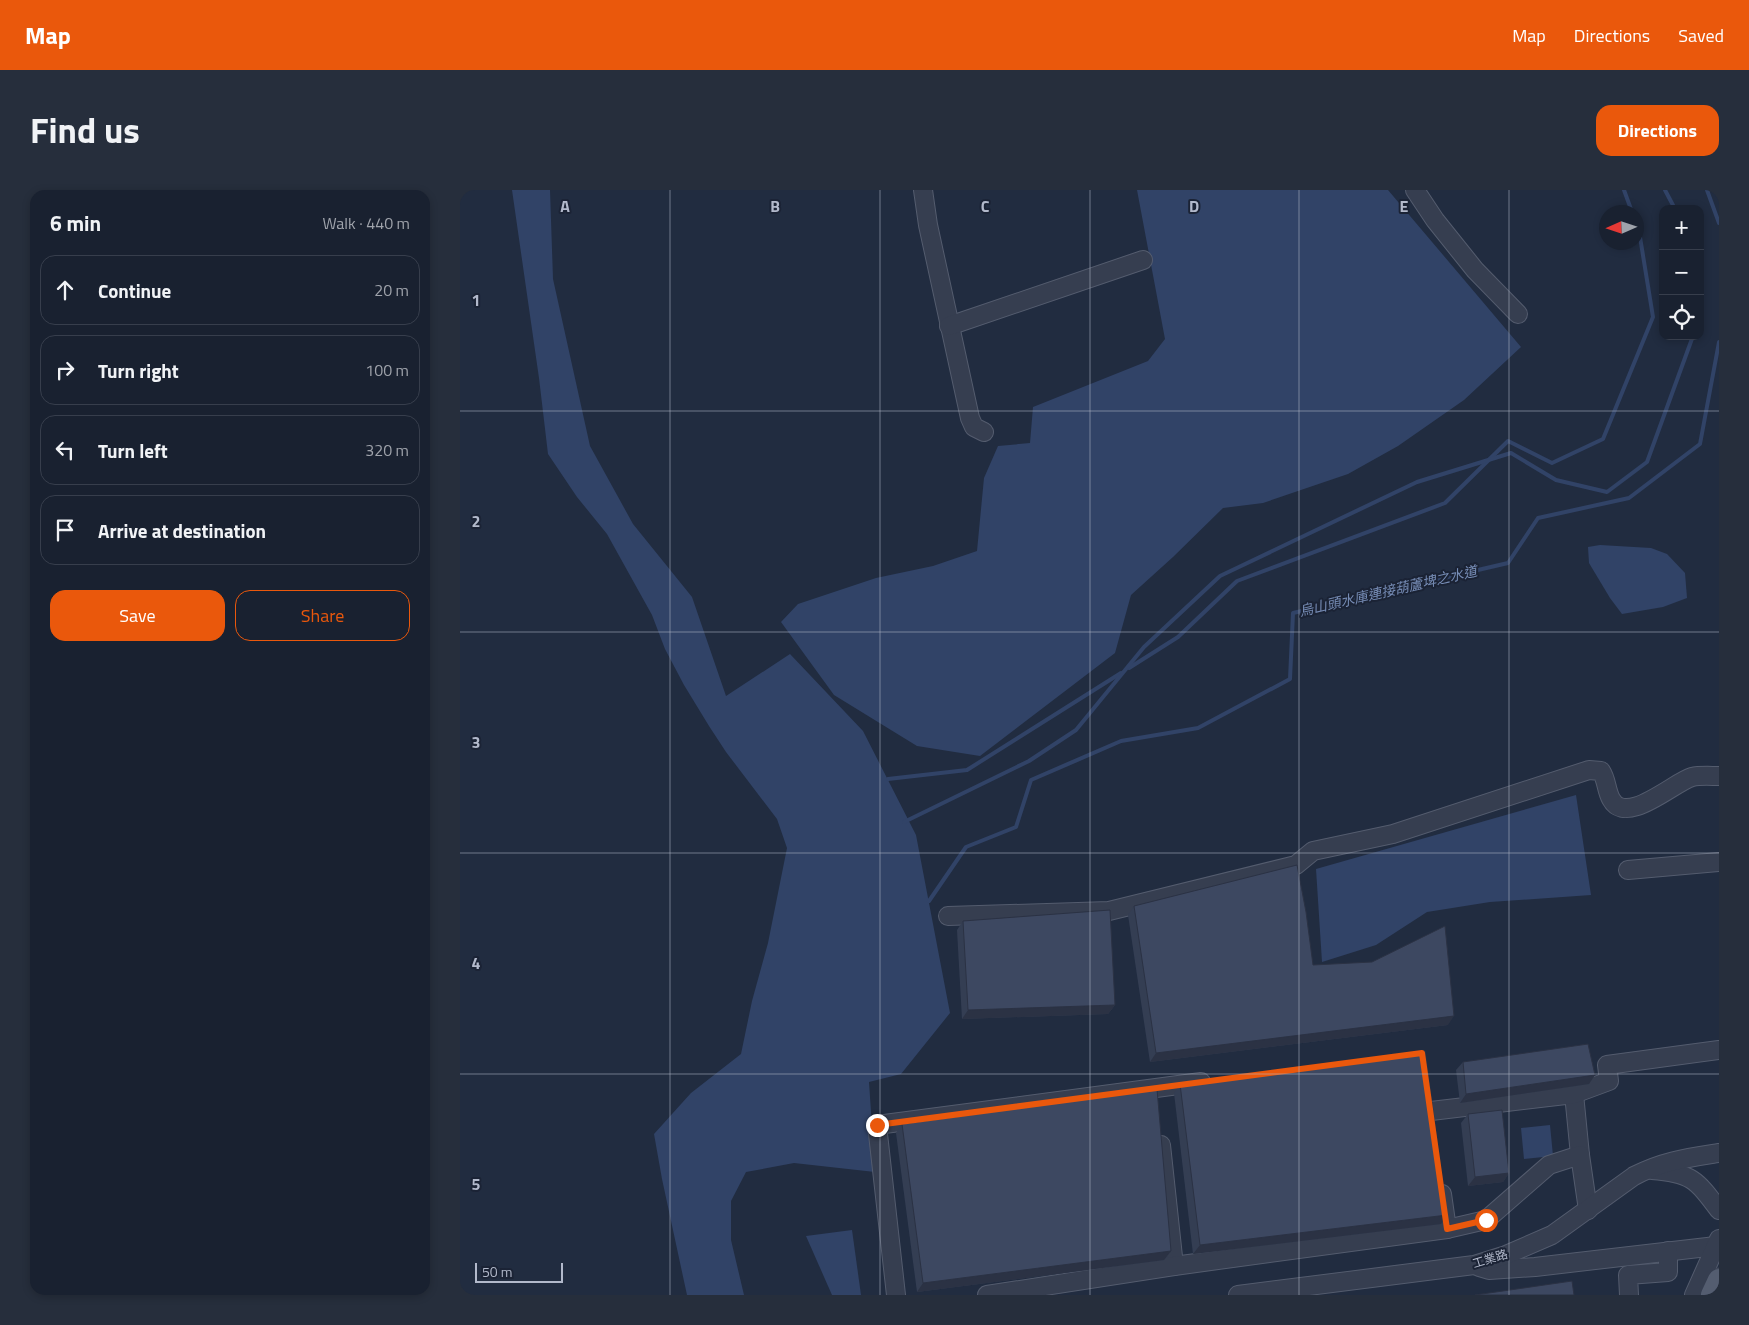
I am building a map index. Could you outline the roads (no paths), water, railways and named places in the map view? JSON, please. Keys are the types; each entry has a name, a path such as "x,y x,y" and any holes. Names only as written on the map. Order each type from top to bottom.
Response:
{"main road":[{"path":"1712,1295 1719,1281"}],"street":[{"path":"923,190 928,225 970,418 974,427 984,432"},
{"path":"1415,190 1435,220 1475,270 1518,314"},
{"path":"949,326 1143,260"},
{"path":"948,916 1109,911 1296,865 1313,851 1392,834 1590,770 1601,770 1606,777 1611,800 1620,808 1628,808 1647,802 1692,777 1719,776"},
{"path":"1628,870 1719,862"},
{"path":"1431,1111 1574,1094 1609,1081 1607,1065 1719,1050"},
{"path":"896,1295 877,1125 1215,1080"},
{"path":"1155,1088 1158,1108"},
{"path":"1428,1092 1434,1130"},
{"path":"1574,1094 1588,1210"},
{"path":"1160,1128 1174,1266"},
{"name":"工業路","path":"1238,1295 1474,1265 1506,1255 1552,1235 1634,1176 1647,1170 1677,1159 1719,1153"},
{"path":"987,1295 1174,1266 1447,1229 1486,1220 1549,1165 1580,1155"},
{"path":"1647,1170 1672,1172 1692,1178 1705,1191 1719,1210"},
{"path":"1440,1180 1447,1229"},
{"path":"1474,1265 1489,1270 1535,1267 1668,1252 1717,1242"},
{"path":"1694,1295 1717,1242"},
{"path":"1629,1295 1628,1275 1668,1272 1668,1252"}],"water":[{"path":"512,190 550,190 553,279 590,446 633,524 692,597 726,696 790,654 863,731 916,835 950,1013 901,1074 869,1082 875,1172 794,1163 746,1172 731,1201 731,1240 744,1295 687,1295 654,1134 691,1093 741,1054 752,1001 768,943 787,848 777,819 726,752 684,685 665,649 652,615 607,534 577,497 548,454"},
{"path":"1137,190 1388,190 1521,347 1464,400 1398,446 1348,474 1263,503 1223,508 1131,595 1115,653 980,756 917,746 834,695 781,622 798,604 876,578 933,566 977,551 984,478 998,446 1030,443 1033,407 1148,361 1165,339"},
{"path":"1600,545 1651,548 1667,554 1685,573 1687,598 1663,607 1622,614 1589,563 1588,547"},
{"path":"1576,795 1591,895 1490,902 1427,912 1376,945 1322,962 1316,869"},
{"path":"1550,1125 1553,1156 1524,1159 1521,1128"},
{"path":"852,1230 861,1295 832,1295 806,1236"}],"waterway":[{"name":"烏山頭水庫連接葫蘆埤之水道","path":"1624,190 1629,205"},
{"path":"1665,190 1673,205"},
{"name":"烏山頭水庫連接葫蘆埤之水道","path":"1707,190 1719,223"},
{"name":"烏山頭水庫連接葫蘆埤之水道","path":"1129,668 1178,637 1237,581 1445,503 1508,441 1552,463 1603,439 1653,317 1642,250"},
{"path":"904,822 1029,761 1076,730 1144,647 1220,576 1417,482 1511,453 1556,480 1607,492 1647,462 1692,340"},
{"name":"烏山頭水庫連接葫蘆埤之水道","path":"929,901 966,847 1016,827 1031,780 1121,741 1198,728 1290,679 1293,613 1508,563 1538,518 1629,498 1700,444 1719,342"},
{"name":"烏山頭水庫連接葫蘆埤之水道","path":"888,779 967,770 1121,673"}]}
